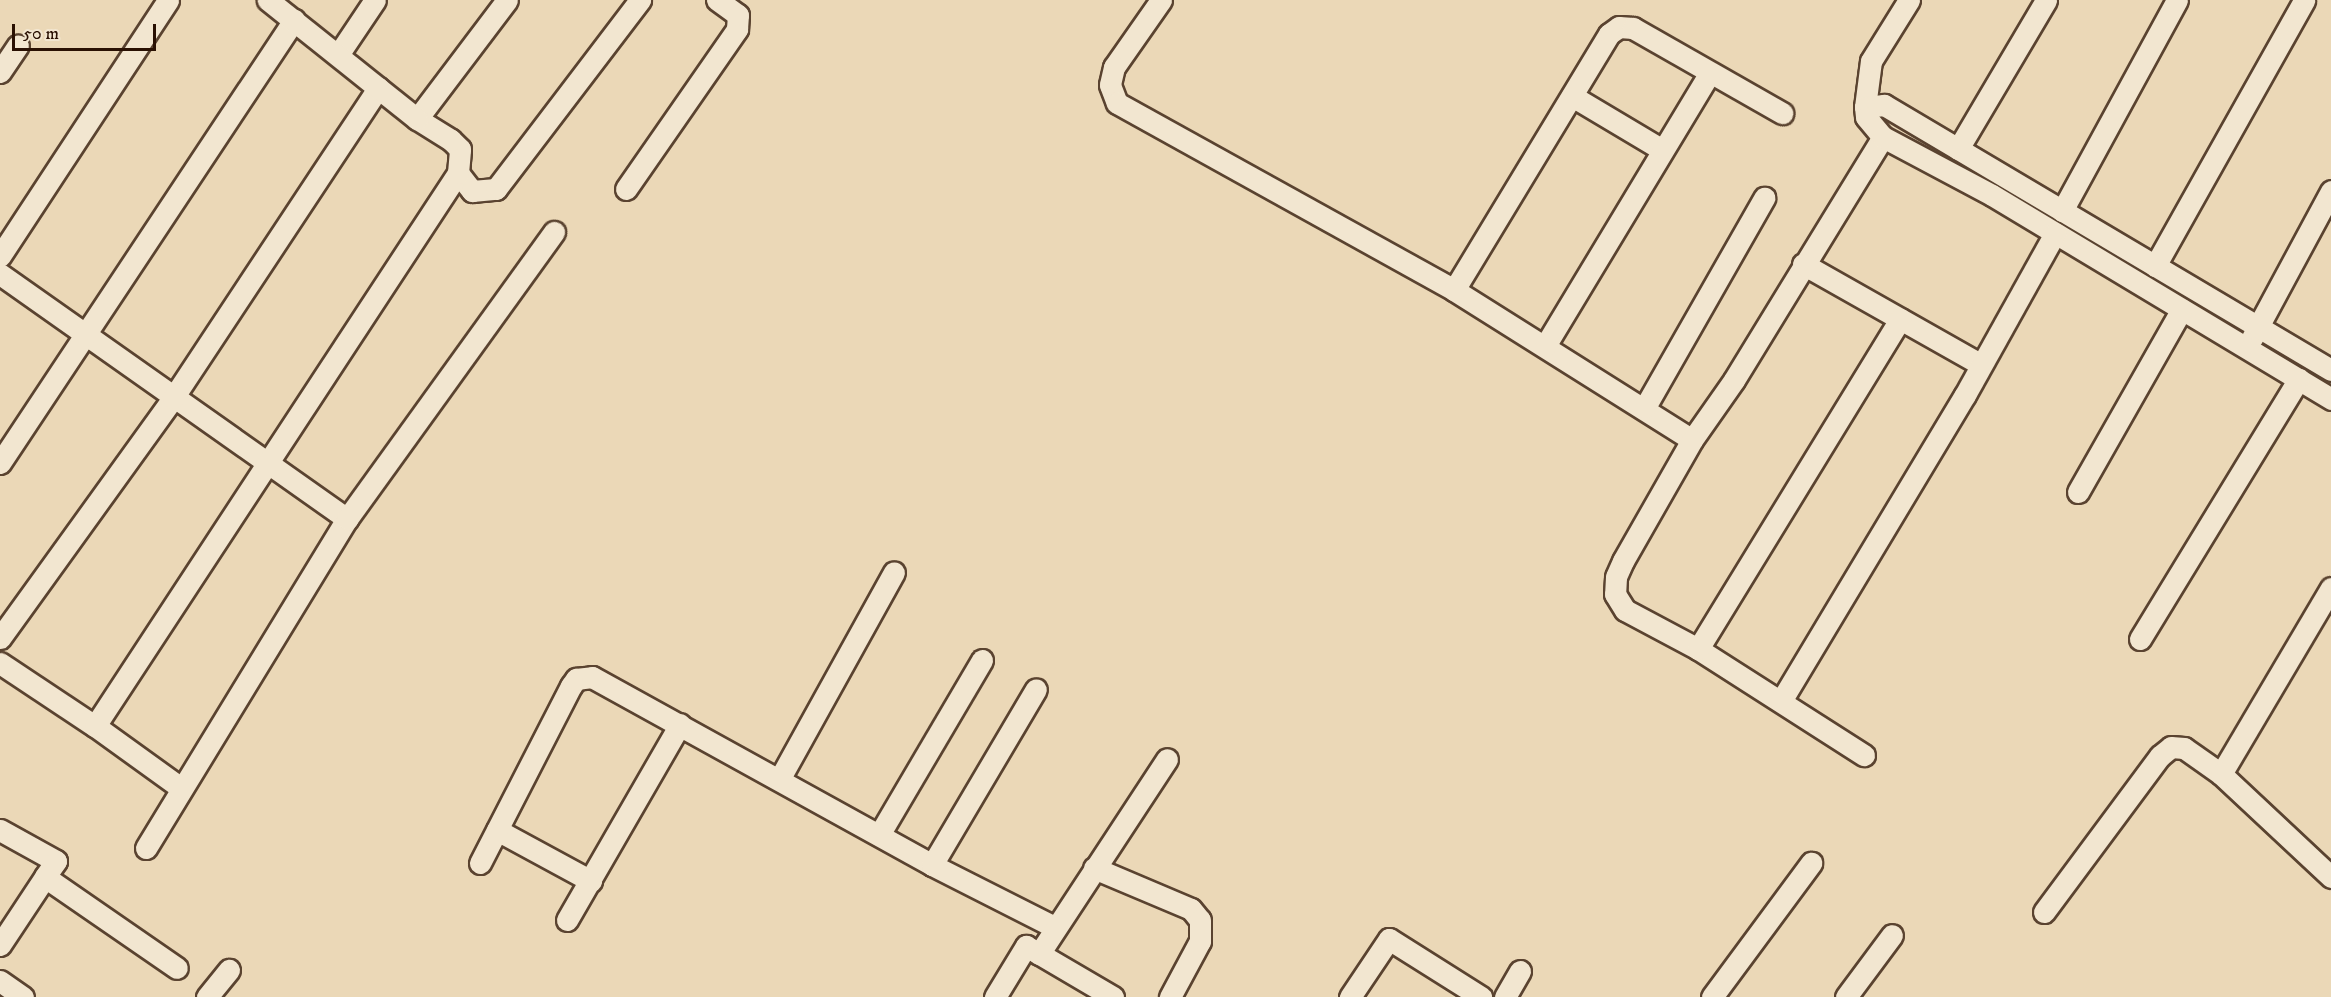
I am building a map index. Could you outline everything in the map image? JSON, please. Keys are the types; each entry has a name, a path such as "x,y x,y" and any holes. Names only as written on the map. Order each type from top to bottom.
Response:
{"street":[{"path":"0,256 168,0"},
{"path":"95,726 270,465 458,173 460,149 417,119 268,0"},
{"path":"338,55 375,0"},
{"path":"417,119 507,0"},
{"path":"458,173 472,191 496,189 640,0"},
{"path":"626,189 737,29 744,8 717,0"},
{"path":"1161,0 1114,67 1110,85 1117,103 1454,290 1645,407 1692,440"},
{"path":"1908,0 1871,61 1868,109 1883,138 2055,233 2331,399"},
{"path":"1958,149 2046,0"},
{"path":"2062,211 2177,0"},
{"path":"2155,266 2304,0"},
{"path":"0,463 86,338 294,20"},
{"path":"1454,290 1610,34 1619,27 1633,28 1782,113"},
{"path":"0,72 18,45"},
{"path":"1545,346 1661,150 1710,73"},
{"path":"0,638 173,398 378,88"},
{"path":"1572,96 1661,150"},
{"path":"1868,109 1884,105 2331,370"},
{"path":"1864,755 1698,649 1625,610 1615,594 1616,577 1623,561 1692,440 1734,380 1803,264 1883,138"},
{"path":"2246,348 2331,191"},
{"path":"1645,407 1764,198"},
{"path":"146,848 347,519 554,232"},
{"path":"1781,701 1840,609 1965,395 1980,364 2055,233"},
{"path":"1803,264 1980,364"},
{"path":"0,274 86,338 347,519"},
{"path":"2078,492 2182,309"},
{"path":"1698,649 1900,319"},
{"path":"2140,639 2299,380"},
{"path":"780,778 894,572"},
{"path":"2221,774 2331,588"},
{"path":"879,835 982,660"},
{"path":"0,663 95,726 181,788"},
{"path":"480,863 576,679 592,677 780,778 932,865 1054,927"},
{"path":"932,865 1036,689"},
{"path":"567,920 680,724"},
{"path":"2044,912 2160,756 2171,747 2184,748 2221,774 2331,877"},
{"path":"1039,954 1054,927 1167,759"},
{"path":"0,830 56,861 0,945"},
{"path":"497,830 591,881"},
{"path":"1712,997 1811,863"},
{"path":"1094,868 1191,909 1200,920 1200,941 1170,997"},
{"path":"45,877 177,968"},
{"path":"1846,997 1892,935"},
{"path":"1350,997 1389,939 1481,997"},
{"path":"995,997 1026,946 1113,997"},
{"path":"207,997 229,970"},
{"path":"1505,997 1521,971"},
{"path":"0,981 23,997"}]}
